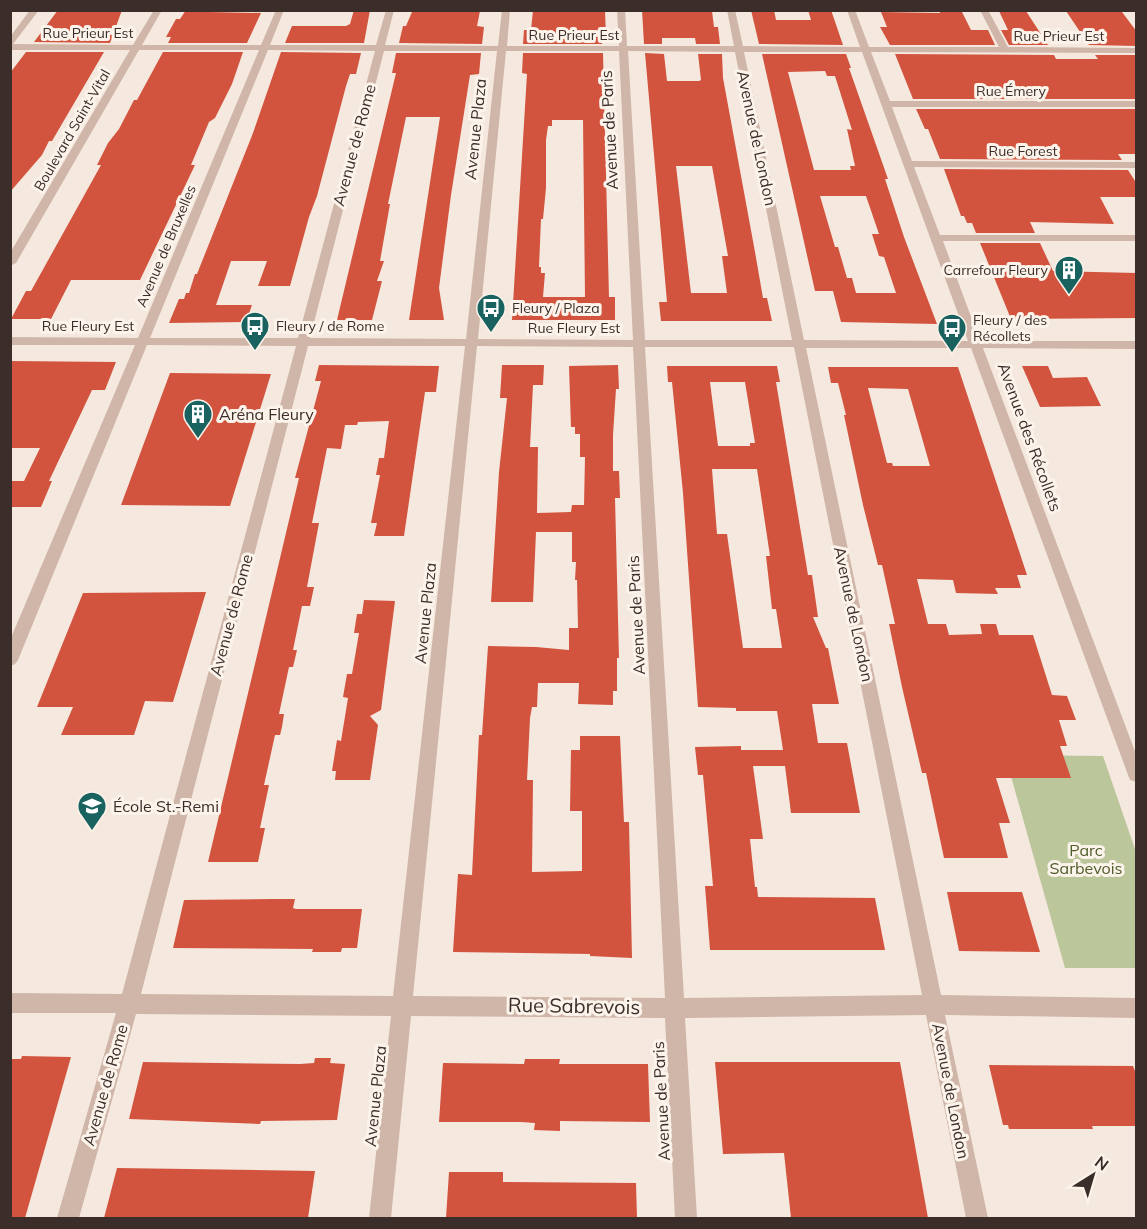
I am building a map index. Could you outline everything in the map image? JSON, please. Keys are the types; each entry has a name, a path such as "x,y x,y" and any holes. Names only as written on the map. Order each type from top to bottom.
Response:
{"street":[{"path":"10,45 35,10"},
{"name":"Boulevard Saint-Vital","path":"10,263 158,10"},
{"name":"Avenue de Bruxelles","path":"10,660 280,10"},
{"name":"Avenue de Rome","path":"68,1218 129,1003 390,10"},
{"name":"Avenue Plaza","path":"380,1218 506,10"},
{"name":"Avenue de Paris","path":"621,10 686,1218"},
{"name":"Avenue de London","path":"731,10 978,1218"},
{"name":"Avenue des Récollets","path":"851,10 1137,775"},
{"path":"984,10 1005,50"},
{"name":"Rue Prieur Est","path":"10,45 265,48 1137,50"},
{"name":"Rue Émery","path":"886,104 1137,104"},
{"name":"Rue Forest","path":"909,164 1137,165"},
{"path":"937,238 1137,238"},
{"name":"Rue Fleury Est","path":"10,341 1137,345"},
{"name":"Rue Sabrevois","path":"10,1003 674,1008 934,1005 1137,1008"}],"green space":[{"name":"Parc Sarbevois","path":"1005,755 1103,756 1136,852 1136,968 1065,968"}],"building":[{"path":"58,10 122,10 110,43 34,42"},
{"path":"186,10 261,13 247,43 168,43 171,37 166,37 176,19 180,19"},
{"path":"354,10 370,10 364,43 285,43 292,26 346,26 350,24"},
{"path":"533,10 605,10 606,37 602,37 602,44 523,44 524,30 531,30"},
{"path":"642,10 712,11 714,27 718,27 720,44 696,44 695,38 662,38 662,44 644,44"},
{"path":"751,10 774,10 776,20 811,20 808,10 831,10 843,45 759,44"},
{"path":"939,10 961,10 971,30 988,30 995,45 890,45 880,27 887,27 881,12 940,13"},
{"path":"480,11 477,26 484,27 482,44 399,43 403,26 406,26 412,12"},
{"path":"999,11 1026,11 1048,45 1009,45 1001,30 1008,30"},
{"path":"1066,11 1122,12 1137,32 1137,46 1089,45"},
{"path":"26,52 104,52 52,141 49,141 42,155 10,192 10,73"},
{"path":"163,52 243,52 232,84 215,118 209,122 191,165 195,165 140,280 71,280 51,319 11,319 26,291 31,291 101,165 97,165 108,143 119,129 134,100 137,100"},
{"path":"281,52 361,53 356,74 350,74 346,86 290,286 258,286 267,261 231,261 216,305 252,305 246,322 169,323 179,299 184,299 186,293 189,293 195,274 197,274 253,133"},
{"path":"396,53 481,53 479,74 470,75 451,195 439,288 444,320 409,320 440,117 406,117 388,204 390,204 380,261 384,261 377,281 382,281 372,320 337,320 396,73 392,73"},
{"path":"523,53 603,53 609,297 615,297 615,320 512,320 527,74 522,73","holes":["552,120 583,120 585,297 543,297 545,273 541,273 541,267 539,267 541,219 543,219 546,188 548,126 552,126"]},
{"path":"645,53 664,54 667,81 699,81 701,80 698,54 722,54 723,78 763,298 767,298 772,321 661,321 659,302 667,302","holes":["676,166 712,166 728,256 722,256 727,293 691,293"]},
{"path":"762,54 846,54 888,179 885,179 904,237 937,324 841,322 833,291 815,291","holes":["825,71 827,76 835,76 852,130 847,129 855,166 850,166 851,170 814,170 788,72","820,196 866,196 879,234 872,234 879,256 884,257 896,293 856,293 852,278 847,278 838,247 835,247"]},
{"path":"895,54 1054,55 1056,59 1098,59 1095,55 1137,55 1137,99 913,99"},
{"path":"916,109 1137,109 1137,154 1118,154 1122,160 940,159 928,129 925,129"},
{"path":"944,169 1128,170 1137,184 1137,197 1100,197 1114,224 1030,222 1035,233 976,233 972,223 967,223 964,216 961,216"},
{"name":"Carrefour Fleury","path":"980,243 1040,243 1053,271 1137,273 1137,318 1011,319"},
{"path":"10,361 116,362 105,390 92,390 49,481 52,481 41,507 10,507 10,481 24,481 40,448 10,448"},
{"path":"319,365 439,366 436,392 425,392 404,536 374,536 377,523 371,523 380,475 376,475 379,458 384,458 389,421 358,422 357,425 345,425 341,449 327,448 312,523 319,523 307,587 314,587 310,606 302,606 293,650 297,650 293,667 289,667 279,714 284,714 282,727 280,735 275,735 264,785 269,785 260,828 265,828 258,862 208,862 299,478 295,478 321,381 315,381"},
{"path":"502,365 544,365 543,385 533,385 530,447 538,447 537,513 571,512 572,505 584,505 585,457 580,457 580,434 575,434 575,427 571,427 569,366 618,365 619,389 616,389 613,435 613,471 619,471 620,498 615,498 619,658 617,658 617,691 613,691 613,705 578,704 579,683 538,683 537,707 532,707 530,718 527,780 533,780 532,872 582,871 582,811 570,811 571,750 580,750 580,736 620,736 624,822 629,822 632,958 590,956 590,954 453,952 458,874 472,875 479,735 482,735 488,646 569,650 569,628 578,628 576,562 572,562 572,532 536,532 533,602 491,602 499,472 507,398 500,398"},
{"path":"667,366 777,366 780,382 776,382 808,575 812,575 818,617 813,617 826,648 828,648 839,704 812,704 818,743 847,743 860,813 791,813 785,766 753,766 763,839 750,839 755,887 757,887 758,897 875,898 885,950 710,950 705,886 713,886 703,775 698,775 695,747 741,746 741,750 783,750 777,711 736,711 736,708 698,707 683,493 672,382 668,382","holes":["710,382 745,382 755,443 750,443 750,446 718,446","712,469 757,469 770,556 766,556 772,609 776,609 782,648 743,648 727,534 717,534"]},
{"path":"1022,366 1048,366 1053,378 1087,377 1101,406 1040,407"},
{"path":"828,367 958,367 1027,575 1017,575 1021,588 995,588 998,594 956,593 953,580 917,579 928,624 946,624 949,635 982,634 980,624 996,624 999,635 1033,635 1052,695 1067,696 1076,720 1059,720 1067,746 1060,746 1071,778 996,778 1010,823 999,823 1008,858 944,858 926,773 922,773 902,687 889,624 895,624 882,565 878,565 863,505 838,383 831,383","holes":["868,388 908,389 930,466 893,466 892,463 887,463"]},
{"name":"Aréna Fleury","path":"170,373 271,374 230,506 121,505"},
{"path":"206,592 173,702 145,701 134,735 61,735 73,707 37,707 83,593"},
{"path":"364,600 395,601 381,710 370,716 378,725 370,780 335,780 336,771 332,771 337,740 341,741 348,698 343,697 347,674 352,674 359,633 354,633 357,614 362,614"},
{"path":"947,892 1022,892 1040,952 959,951"},
{"path":"295,899 293,908 296,909 362,909 357,948 342,948 341,952 312,952 313,949 173,948 184,900"},
{"path":"22,1056 71,1057 25,1218 10,1218 10,1059 21,1059"},
{"path":"315,1058 331,1058 330,1063 345,1064 337,1120 261,1121 260,1124 129,1119 143,1062 300,1064 314,1063"},
{"path":"525,1059 560,1059 559,1064 648,1064 650,1122 560,1121 560,1131 534,1130 535,1123 439,1122 443,1063 524,1064"},
{"path":"715,1062 900,1062 928,1218 791,1218 784,1153 723,1154"},
{"path":"989,1065 1133,1066 1137,1076 1137,1126 1092,1126 1093,1129 1009,1129 1008,1125 1003,1125"},
{"path":"117,1168 315,1171 308,1218 104,1218"},
{"path":"449,1172 503,1172 503,1182 636,1183 637,1218 446,1218"}],"place":[{"name":"Carrefour Fleury","path":"1069,296"},
{"name":"Fleury / Plaza","path":"491,334"},
{"name":"Fleury / de Rome","path":"255,352"},
{"name":"Fleury / des Récollets","path":"952,354"},
{"name":"Aréna Fleury","path":"198,440"},
{"name":"École St.-Remi","path":"92,832"}]}
